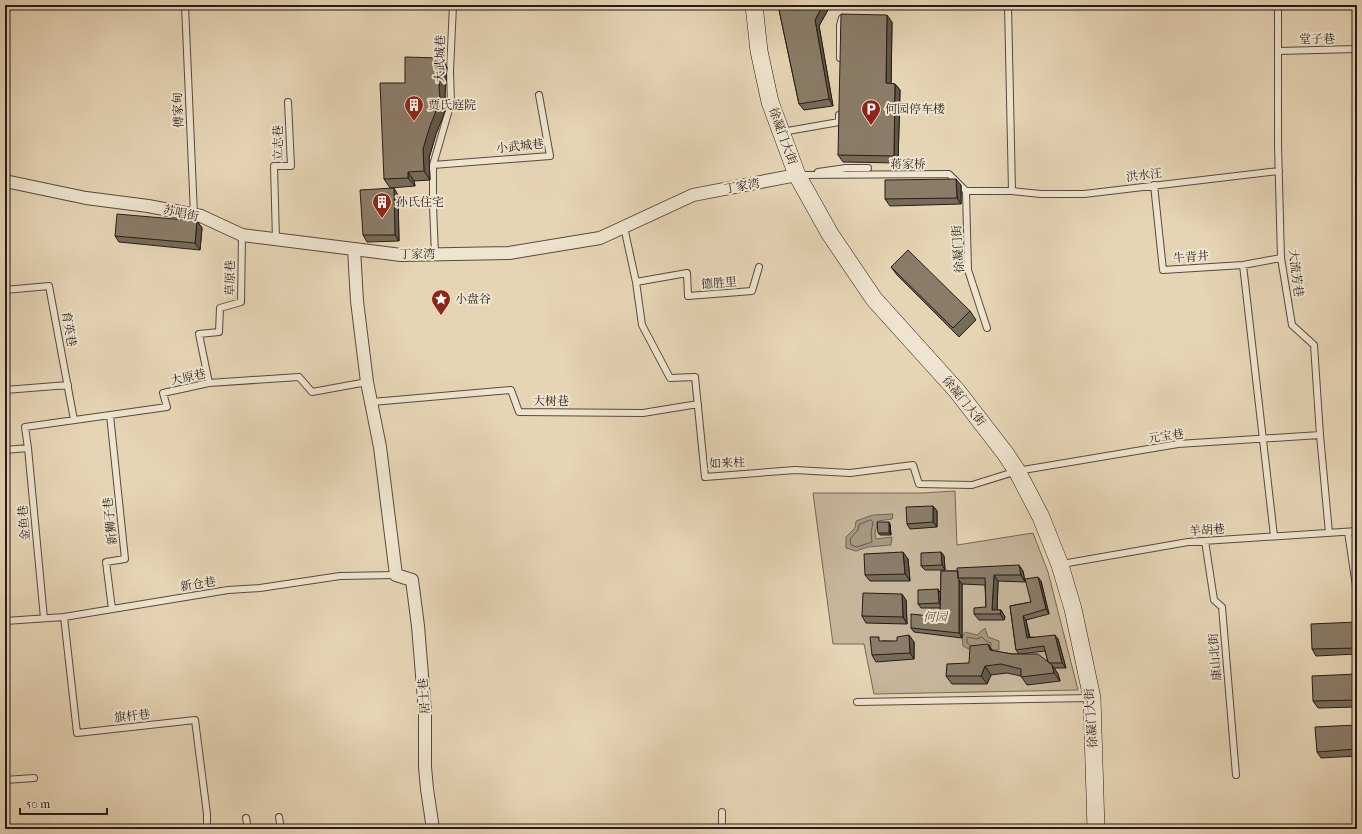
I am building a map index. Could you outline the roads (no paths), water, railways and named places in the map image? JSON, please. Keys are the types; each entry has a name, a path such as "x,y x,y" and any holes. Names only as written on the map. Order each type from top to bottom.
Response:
{"street":[{"name":"徐凝门大街","path":"754,5 759,51 770,102 797,175 830,234 874,299 957,391 1005,453 1017,471 1041,517 1060,565 1073,609 1092,698 1096,829"},
{"name":"丁家湾","path":"354,249 401,255 509,253 600,238 693,195 797,175"},
{"name":"苏唱街","path":"5,181 86,198 148,206 201,216 242,235 354,249"},
{"path":"354,249 357,301 367,382 380,446 396,575"},
{"name":"居士巷","path":"396,575 412,580 418,626 425,712 425,767 434,829"}],"lane":[{"name":"傅家甸","path":"185,5 194,215"},
{"name":"大武城巷","path":"435,254 433,165 451,102 450,71 453,5"},
{"path":"966,191 1012,191 1008,5"},
{"name":"大流芳巷","path":"1278,5 1281,258 1292,325 1314,345 1329,533"},
{"path":"840,62 840,25 842,18 849,18"},
{"name":"堂子巷","path":"1278,51 1357,49"},
{"name":"小武城巷","path":"433,165 550,156 539,95"},
{"name":"立志巷","path":"276,240 274,166 291,166 288,102"},
{"path":"781,132 839,122 839,107"},
{"path":"797,175 846,168 868,168"},
{"name":"洪水汪","path":"1012,191 1041,194 1084,194 1279,171"},
{"name":"蒋家桥","path":"797,175 950,174 966,191"},
{"name":"牛背井","path":"1154,185 1163,270 1244,265 1281,258"},
{"name":"徐凝门街","path":"966,191 968,270 987,328"},
{"name":"如来柱","path":"624,227 636,282 642,325 670,378 695,377 705,477 795,470 850,473 913,465 918,484 972,485 1017,471"},
{"name":"草原巷","path":"209,383 199,334 219,332 220,308 242,302 242,235"},
{"path":"1244,265 1274,536"},
{"name":"德胜里","path":"636,282 687,273 688,296 752,291 759,267"},
{"name":"育英巷","path":"5,290 49,286 74,420"},
{"name":"大原巷","path":"28,448 25,427 167,407 163,393 209,383 299,377 312,392 367,382"},
{"path":"5,390 68,385"},
{"name":"大树巷","path":"372,402 511,390 519,412 643,413 698,404"},
{"name":"新狮子巷","path":"110,415 125,559 106,562 112,609"},
{"name":"元宝巷","path":"1017,471 1178,444 1320,435"},
{"path":"5,450 28,448"},
{"name":"金鱼巷","path":"28,448 44,618"},
{"path":"1348,532 1357,593"},
{"name":"羊胡巷","path":"1060,565 1188,542 1357,532"},
{"name":"康山北街","path":"1205,541 1214,600 1222,607 1236,775"},
{"name":"新仓巷","path":"5,622 64,617 228,590 260,588 340,576 396,575"},
{"name":"旗杆巷","path":"64,617 78,733 195,720 207,814 207,829"},
{"path":"857,702 1092,698"},
{"path":"5,780 34,778"},
{"path":"722,812 722,829"},
{"path":"279,817 281,829"},
{"path":"246,818 248,829"}],"water":[{"path":"893,514 892,519 878,521 875,533 876,539 892,537 891,545 868,547 856,551 846,548 846,537 855,528 856,521 873,515"},
{"path":"985,628 988,637 999,641 999,650 973,651 963,646 962,638 965,632 977,635"}],"place":[{"name":"贾氏庭院","path":"414,122"},
{"name":"何园停车楼","path":"871,126"},
{"name":"孙氏住宅","path":"382,219"},
{"name":"小盘谷","path":"441,316"}],"park label":[{"name":"何园","path":"935,617"}]}
